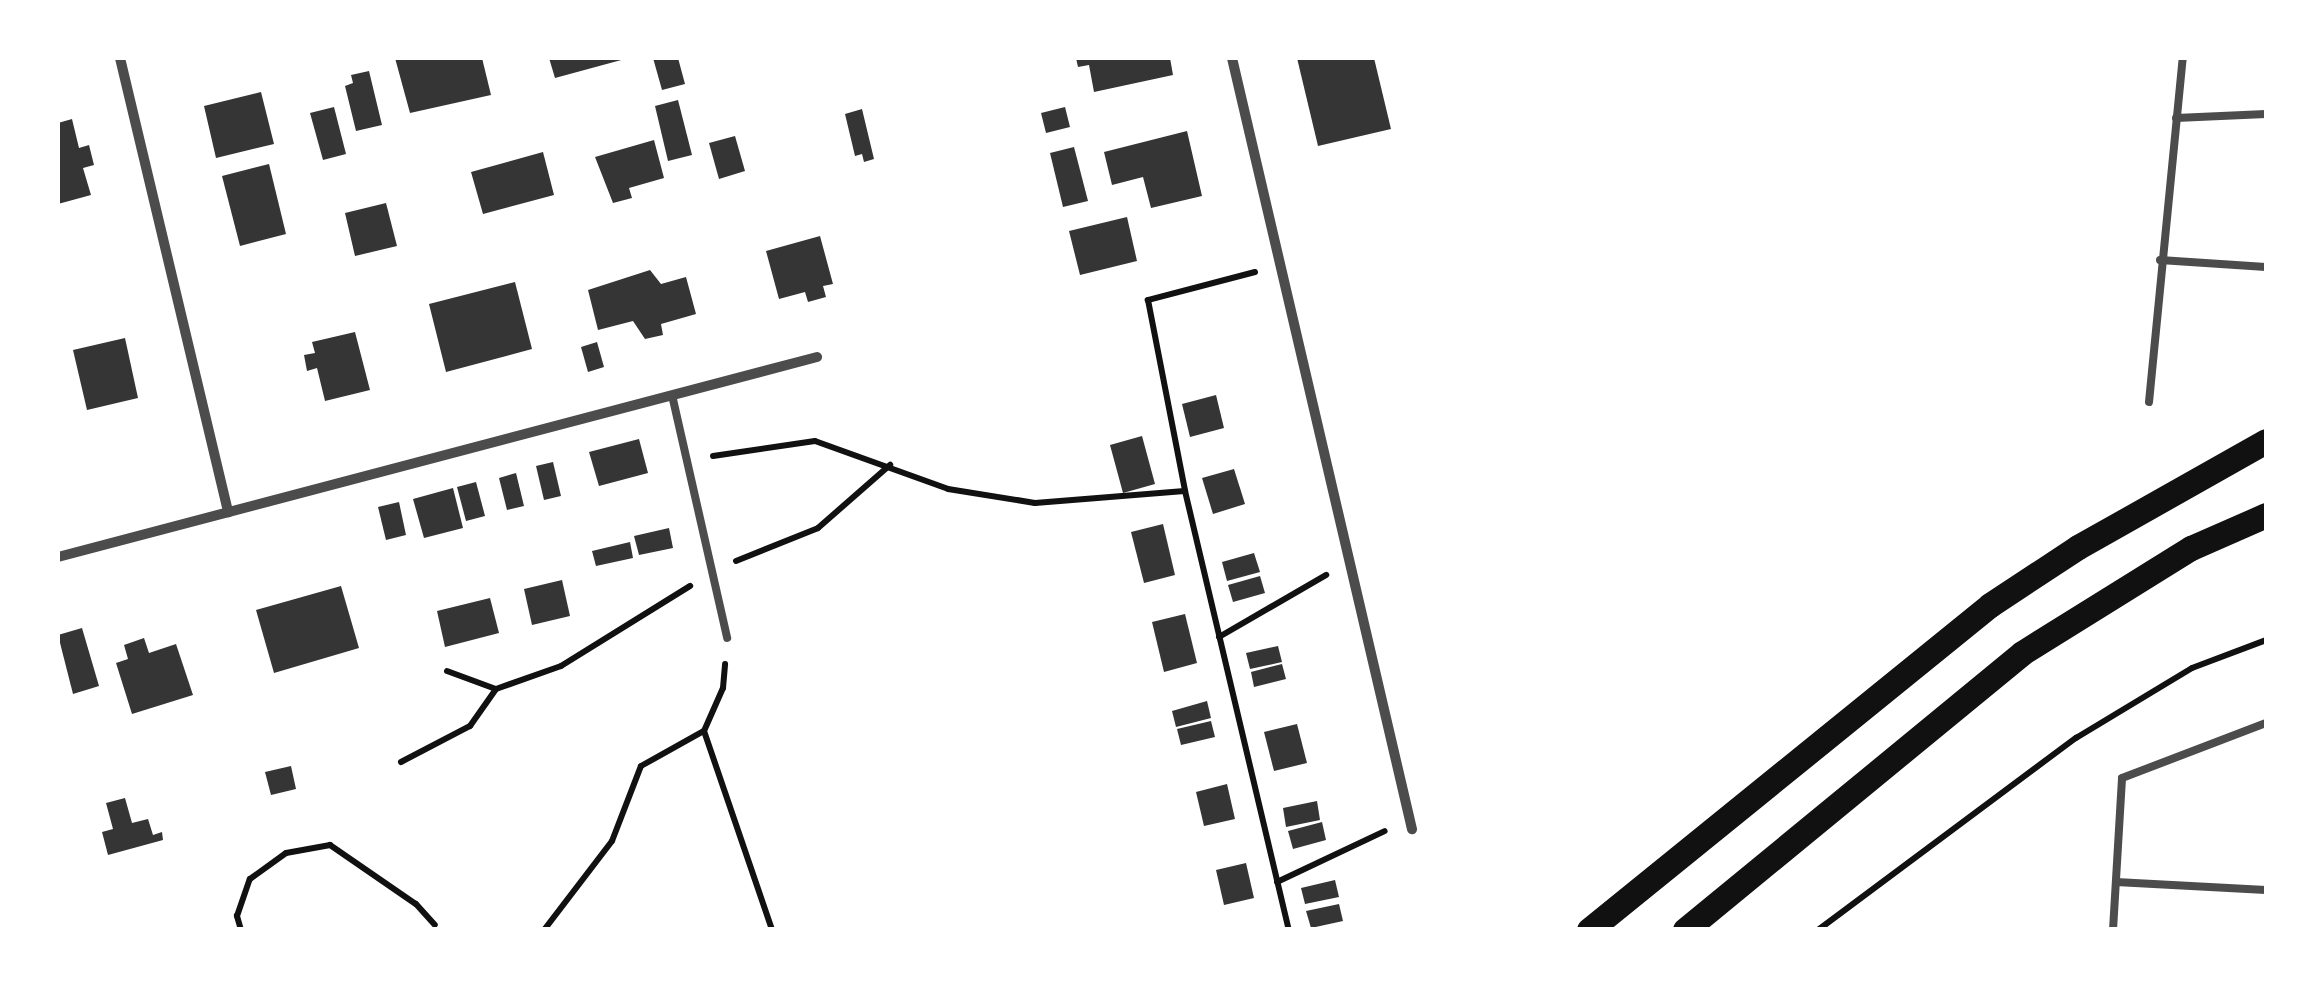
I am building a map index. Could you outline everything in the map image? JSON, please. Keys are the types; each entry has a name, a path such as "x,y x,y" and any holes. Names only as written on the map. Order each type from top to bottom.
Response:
{"main road":[{"path":"1588,930 1990,605 2078,546 2266,442"},
{"path":"1685,930 2022,653 2191,548 2266,515"}],"street":[{"path":"120,58 228,512"},
{"path":"1232,58 1411,824"},
{"path":"58,557 817,356"}],"lane":[{"path":"2149,402 2182,58"},
{"path":"2176,118 2266,114"},
{"path":"2160,260 2266,267"},
{"path":"672,395 727,638"},
{"path":"2113,930 2122,778 2266,724"},
{"path":"2116,882 2266,890"}],"path":[{"path":"1280,265 1148,300 1185,492 1289,930"},
{"path":"688,460 816,441 890,465 948,490 1035,503 1185,492"},
{"path":"401,762 470,726 496,689 562,666 628,630 713,570 818,528 890,465"},
{"path":"1219,637 1350,561"},
{"path":"544,930 612,842 641,766 704,731 723,688 727,638"},
{"path":"1818,930 2076,738 2192,668 2266,640"},
{"path":"446,671 496,689"},
{"path":"704,731 772,930"},
{"path":"1277,882 1411,824"},
{"path":"241,930 237,916 250,879 286,852 330,845 416,904 435,928"}],"building":[{"path":"395,58 482,58 491,95 410,113"},
{"path":"549,58 625,58 625,59 555,78"},
{"path":"653,58 678,58 685,84 662,90"},
{"path":"1076,58 1170,58 1173,75 1094,92 1089,65 1078,67"},
{"path":"1297,58 1374,58 1391,129 1318,146"},
{"path":"369,71 382,125 356,131 345,86 353,83 351,75"},
{"path":"261,92 274,144 216,158 204,106"},
{"path":"678,100 692,155 668,161 655,106"},
{"path":"334,107 346,154 323,160 310,113"},
{"path":"1065,107 1070,127 1046,133 1041,113"},
{"path":"862,109 874,159 864,162 862,154 855,156 845,114"},
{"path":"72,119 79,148 89,145 94,165 83,168 91,195 58,204 58,123"},
{"path":"1187,131 1202,196 1151,208 1143,177 1112,185 1104,152"},
{"path":"735,136 745,171 719,179 709,143"},
{"path":"654,140 664,178 629,188 632,198 613,203 595,157"},
{"path":"1074,147 1088,201 1063,207 1050,153"},
{"path":"543,152 554,195 483,214 471,172"},
{"path":"269,164 286,234 240,246 222,176"},
{"path":"386,203 397,246 355,256 345,213"},
{"path":"1127,217 1137,261 1080,275 1069,231"},
{"path":"820,236 833,284 823,286 826,297 808,302 805,292 779,299 766,251"},
{"path":"650,270 661,284 686,277 696,314 661,324 663,335 645,339 633,321 598,330 588,290"},
{"path":"515,282 532,349 446,372 429,304"},
{"path":"355,332 370,390 325,401 317,368 307,371 304,355 315,353 312,342"},
{"path":"125,338 138,398 87,410 73,350"},
{"path":"597,342 604,367 588,372 581,347"},
{"path":"1216,395 1224,428 1190,437 1182,404"},
{"path":"1142,436 1155,484 1123,493 1110,445"},
{"path":"639,439 648,473 599,486 589,452"},
{"path":"553,462 561,496 544,500 536,466"},
{"path":"1234,469 1245,504 1213,514 1202,478"},
{"path":"516,473 524,506 507,510 499,478"},
{"path":"476,482 485,516 466,521 457,487"},
{"path":"453,488 463,528 424,538 413,499"},
{"path":"399,502 406,535 386,540 378,507"},
{"path":"1163,524 1175,575 1144,583 1131,532"},
{"path":"669,528 673,548 639,555 634,536"},
{"path":"630,542 633,558 596,566 592,551"},
{"path":"1254,553 1260,572 1227,581 1222,562"},
{"path":"1260,576 1265,593 1233,602 1228,585"},
{"path":"562,580 570,616 532,625 524,589"},
{"path":"341,586 359,648 274,673 256,610"},
{"path":"490,598 499,633 445,647 437,611"},
{"path":"1185,614 1197,663 1164,672 1152,622"},
{"path":"82,628 99,686 73,694 58,635"},
{"path":"144,638 149,653 176,644 193,695 132,714 116,663 128,659 124,645"},
{"path":"1278,646 1282,662 1250,669 1246,653"},
{"path":"1282,664 1286,679 1254,687 1251,672"},
{"path":"1207,701 1211,718 1176,727 1172,711"},
{"path":"1211,721 1215,737 1181,745 1177,729"},
{"path":"1297,724 1307,763 1274,771 1264,732"},
{"path":"291,766 296,789 271,795 265,772"},
{"path":"1227,784 1235,819 1204,826 1196,792"},
{"path":"125,798 132,823 148,819 153,835 162,832 163,840 108,855 102,832 113,829 106,803"},
{"path":"1317,801 1320,820 1286,827 1283,808"},
{"path":"1322,822 1326,840 1293,849 1288,831"},
{"path":"1246,863 1254,898 1224,905 1216,870"},
{"path":"1335,880 1339,897 1305,904 1301,888"},
{"path":"1339,904 1343,921 1311,928 1306,911"}]}
